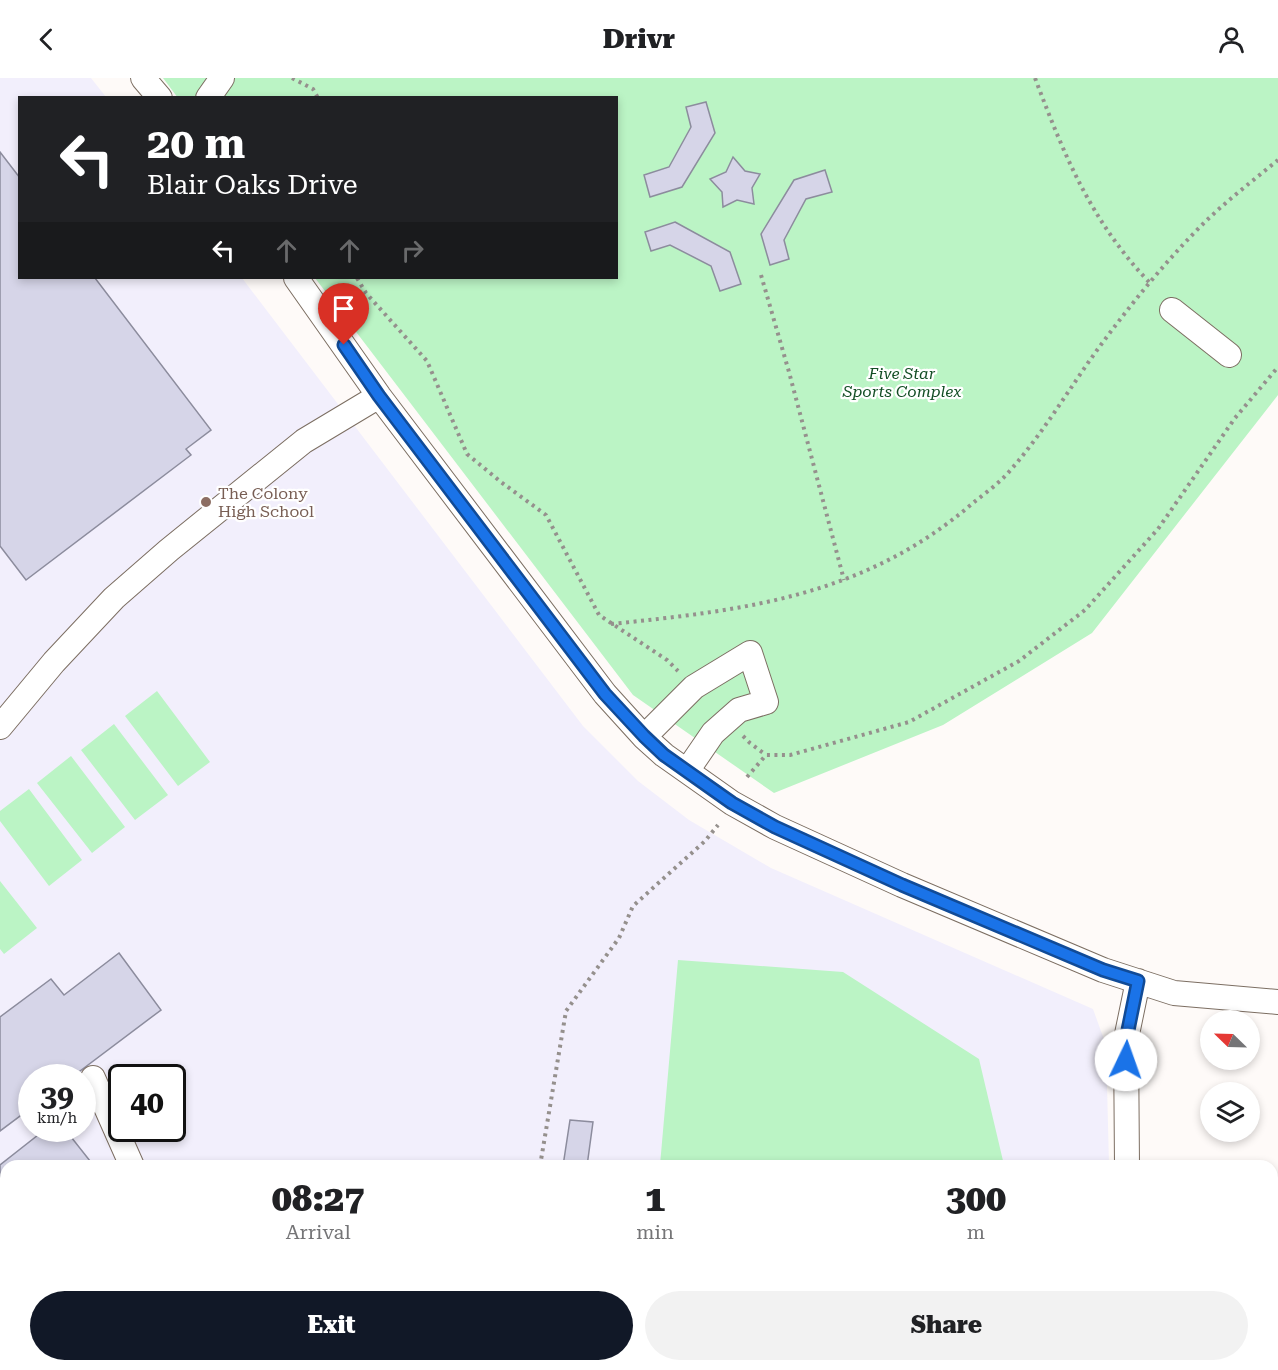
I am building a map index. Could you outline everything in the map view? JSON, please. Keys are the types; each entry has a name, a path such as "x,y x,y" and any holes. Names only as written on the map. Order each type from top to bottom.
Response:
{"street":[{"path":"209,96 222,78"},
{"path":"297,279 379,396 605,694 664,755 732,803 775,827 902,885 1103,970 1174,993 1278,1002"},
{"path":"1172,310 1228,355"},
{"path":"0,727 54,662 114,598 169,550 304,441 379,396"},
{"path":"644,736 694,687 750,653 766,702 739,710 713,733 687,771"},
{"path":"1127,1160 1126,1040 1138,981"},
{"path":"96,1085 129,1160"}],"path":[{"path":"292,78 313,89 317,96"},
{"path":"1035,78 1056,135 1088,200 1125,257 1149,282"},
{"path":"611,624 745,607 787,598 844,580 884,563 926,539 1006,476 1033,443 1102,343 1149,282 1196,231 1278,160"},
{"path":"761,275 844,580"},
{"path":"358,279 366,293 427,361 467,454 546,515 599,615 667,660 694,687"},
{"path":"728,720 750,743 766,755 790,755 909,722 1019,661 1085,610 1158,529 1235,418 1278,367"},
{"path":"747,777 766,755"},
{"path":"541,1160 566,1011 619,938 633,906 705,842 718,825"}],"shaded area":[{"name":"The Colony High School","path":"0,78 91,78 105,96 18,96 18,279 243,279 583,726 638,781 689,820 771,868 1093,1009 1106,1045 1109,1160 0,1160"}],"green space":[{"name":"Five Star Sports Complex","path":"163,78 1278,78 1278,395 1092,633 943,725 774,793 633,695 316,279 618,279 618,96 176,96"},
{"path":"157,691 210,762 178,786 125,716"},
{"path":"114,724 168,795 135,820 81,750"},
{"path":"71,756 125,827 92,853 37,783"},
{"path":"29,789 82,860 49,886 0,821 0,811"},
{"path":"0,881 37,928 4,954 0,949"},
{"path":"678,960 843,972 979,1059 1003,1160 660,1160"}],"building":[{"path":"706,102 715,133 682,187 650,197 644,175 669,167 691,127 686,107"},
{"path":"0,152 18,175 18,279 96,279 211,430 186,449 191,455 26,580 0,546"},
{"path":"733,157 745,171 760,174 752,188 754,204 737,200 723,207 722,192 710,179 726,172"},
{"path":"825,170 832,192 806,199 784,240 789,259 770,265 761,234 794,180"},
{"path":"675,222 730,252 741,284 720,291 711,266 670,245 651,251 645,232"},
{"path":"119,953 161,1010 89,1064 18,1064 18,1118 0,1131 0,1017 51,979 64,995"},
{"path":"570,1120 593,1122 588,1160 564,1160"},
{"path":"29,1142 75,1142 89,1160 6,1160"}],"place":[{"name":"The Colony High School","path":"206,502"}],"route":[{"path":"344,345 379,396 605,694 654,746 732,803 775,827 902,885 1103,970 1138,981 1126,1040 1126,1060"}]}
